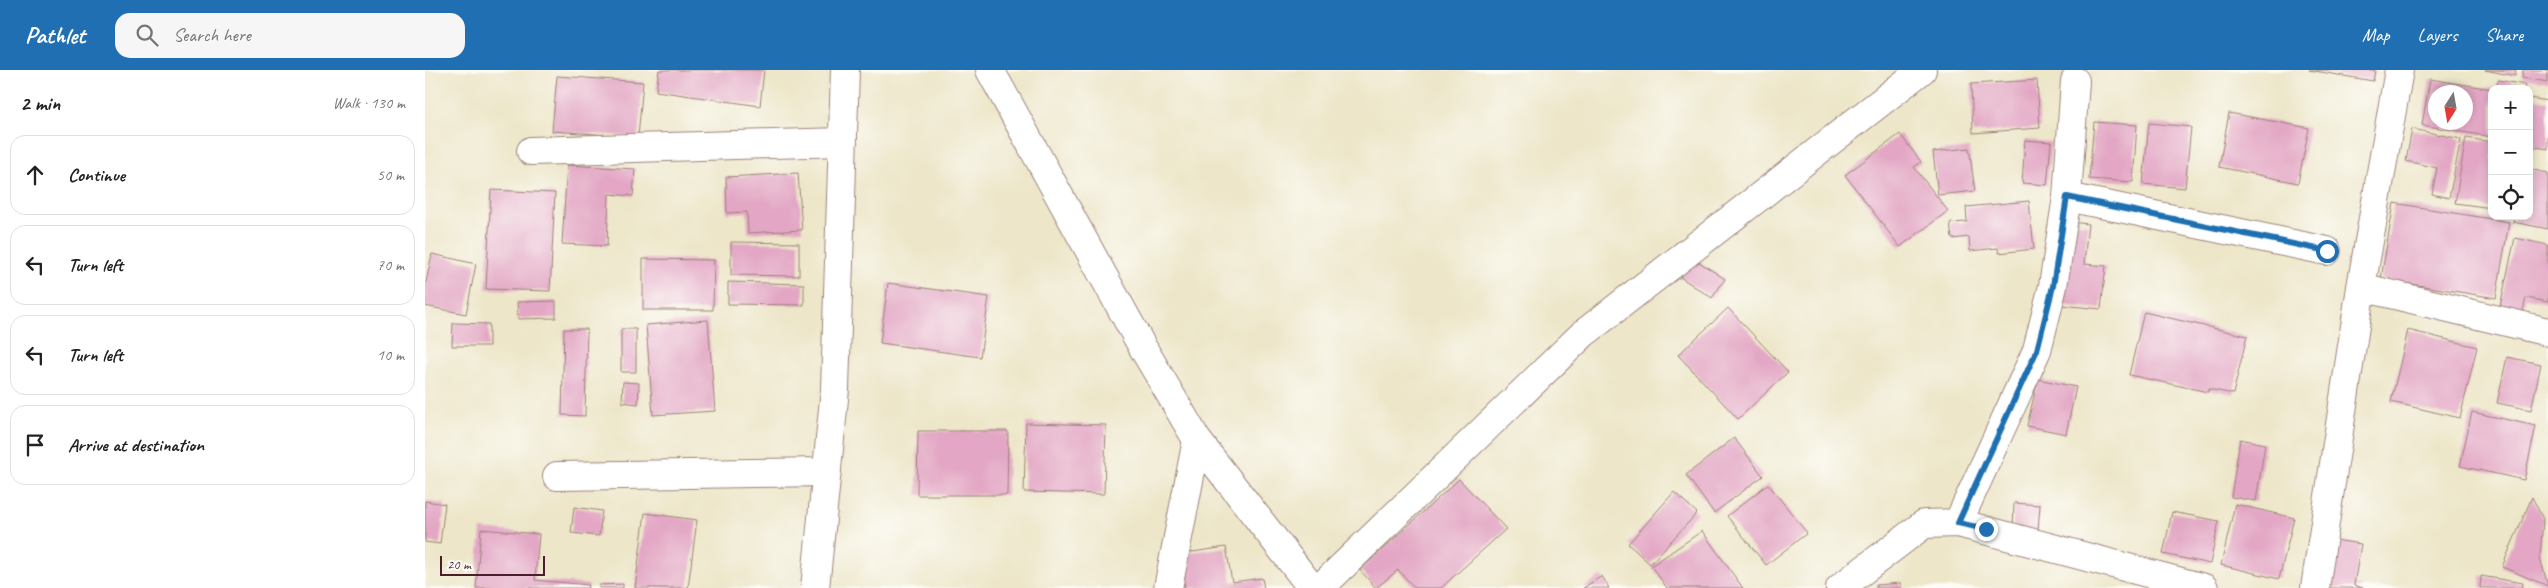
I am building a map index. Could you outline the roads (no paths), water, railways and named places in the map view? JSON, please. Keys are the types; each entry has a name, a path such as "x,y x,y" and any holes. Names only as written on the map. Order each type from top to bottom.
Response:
{"street":[{"path":"815,588 835,389 845,70"},
{"path":"990,70 1143,348 1197,440 1312,588"},
{"path":"1320,588 1583,334 1922,70"},
{"path":"2315,588 2361,287 2399,70"},
{"path":"1958,523 2037,350 2053,286 2067,197 2075,81"},
{"path":"531,151 843,142"},
{"path":"2067,197 2327,251"},
{"path":"2361,287 2548,332"},
{"path":"1168,588 1197,440"},
{"path":"557,476 827,472"},
{"path":"1840,588 1924,524 1958,523 2204,588"}]}
